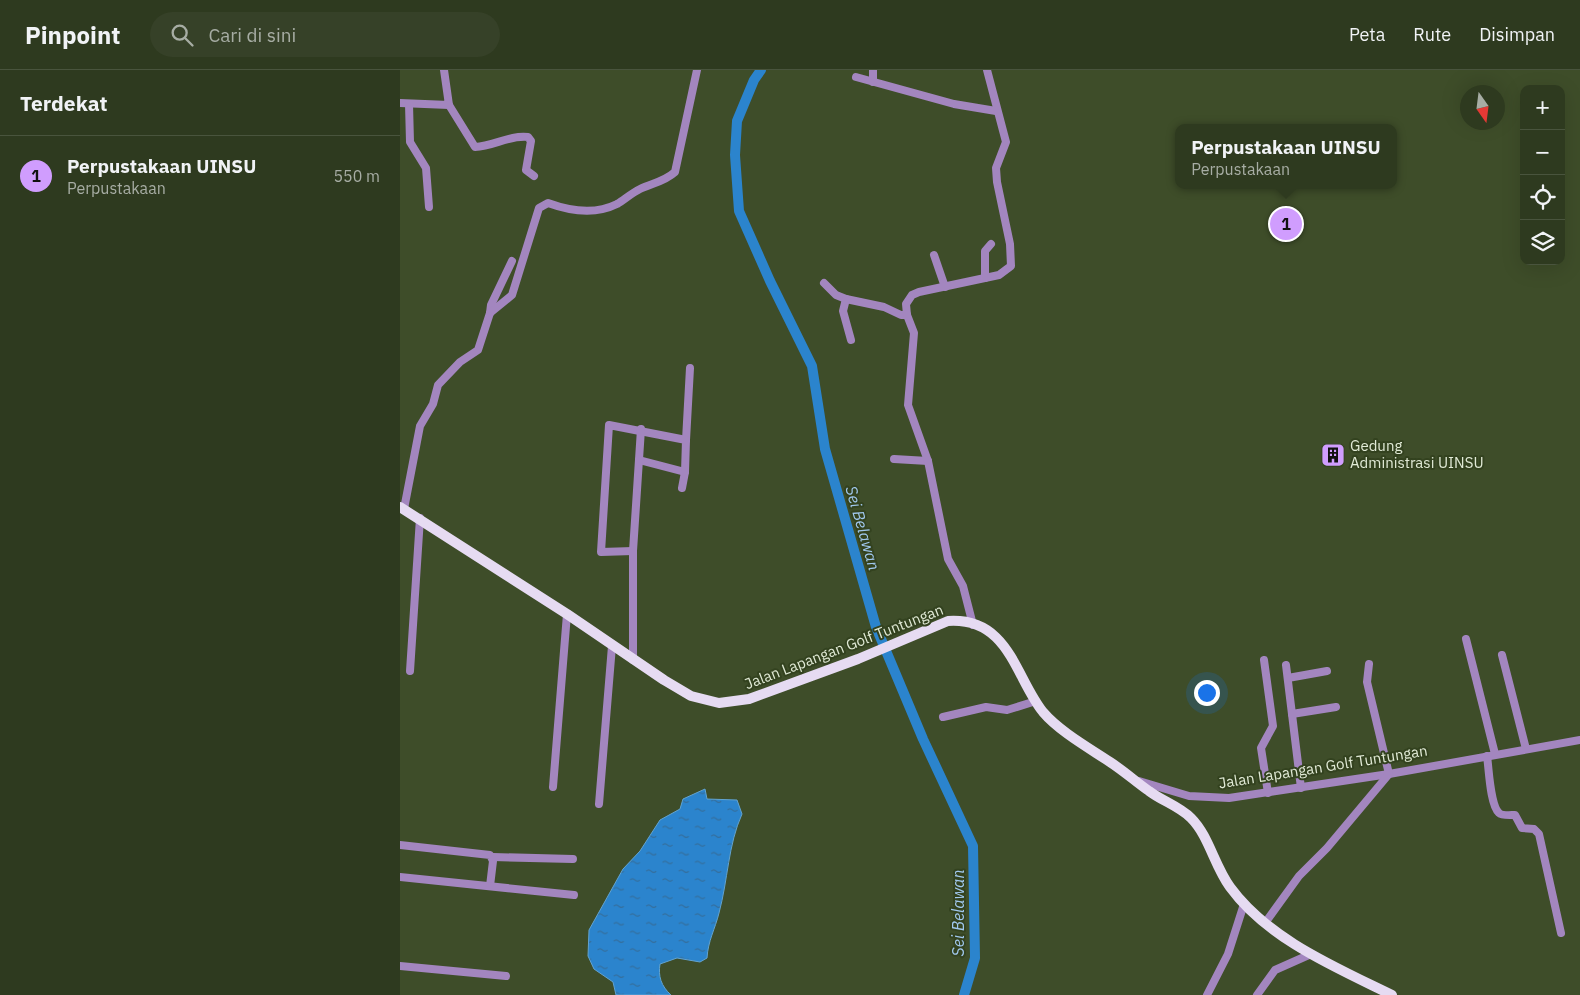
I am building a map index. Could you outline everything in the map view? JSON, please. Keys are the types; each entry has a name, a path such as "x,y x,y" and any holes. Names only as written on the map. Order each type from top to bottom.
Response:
{"main road":[{"name":"Jalan Lapangan Golf Tuntungan","path":"402,508 567,614 632,660 684,693 719,703 749,699 858,659 948,622 973,624 996,637 1008,650 1036,701 1050,719 1137,780"},
{"path":"1137,780 1149,791 1191,818 1204,836 1221,874 1244,904 1265,924 1374,990 1392,995"}],"street":[{"path":"444,70 449,105 475,147 514,136 528,137 531,141 526,170 534,176"},
{"path":"490,313 512,296 525,247 541,205 548,203 568,211 598,209 615,204 641,188 664,181 675,172 696,70"},
{"path":"873,70 873,82"},
{"path":"973,624 963,586 948,559 928,461 908,405 914,333 907,315 906,304 912,295 985,278 1009,270 1012,258 996,168 1006,142 986,70"},
{"path":"856,78 954,104 996,111"},
{"path":"400,103 449,105"},
{"path":"409,104 410,142 426,168 429,207"},
{"path":"985,278 985,251 991,244"},
{"path":"934,256 946,287"},
{"path":"402,508 420,426 433,404 438,385 460,362 478,350 491,305 512,261"},
{"path":"824,283 836,295 846,299 884,307 901,315 907,315"},
{"path":"846,299 843,312 851,340"},
{"path":"682,488 685,472 690,368"},
{"path":"633,551 601,552 608,433 611,424 686,440"},
{"path":"632,660 633,551 641,429"},
{"path":"894,459 928,461"},
{"path":"639,460 685,472"},
{"path":"410,671 420,518"},
{"path":"553,787 567,614"},
{"path":"1466,639 1491,755 1493,801 1498,812 1502,815 1514,815 1522,828 1534,829 1538,834 1561,933"},
{"path":"599,804 612,646"},
{"path":"1502,655 1526,749"},
{"path":"1264,660 1273,726 1261,748 1268,793"},
{"path":"1265,924 1299,876 1327,848 1389,774 1367,682 1369,664"},
{"path":"1286,665 1301,788"},
{"path":"1288,678 1327,671"},
{"path":"943,717 986,708 1007,710 1036,701"},
{"path":"1292,714 1336,707"},
{"name":"Jalan Lapangan Golf Tuntungan","path":"1137,780 1177,793 1211,798 1268,793 1389,774 1580,740"},
{"path":"400,845 486,853 493,857 573,859"},
{"path":"490,886 493,857"},
{"path":"400,877 574,895"},
{"path":"1207,995 1228,954 1244,904"},
{"path":"1257,995 1275,970 1312,954"},
{"path":"400,966 506,976"}],"water":[{"path":"705,789 707,799 737,800 742,814 731,850 722,901 707,958 700,962 677,958 660,964 659,973 661,981 671,995 616,995 613,982 594,969 588,956 589,930 623,869 640,851 660,820 680,809 683,799"}],"waterway":[{"name":"Sei Belawan","path":"761,70 754,80 737,121 735,155 739,211 770,281 812,366 825,449 876,627 923,739 973,846 975,958 964,995"}],"place":[{"name":"Perpustakaan UINSU","path":"1286,224"},
{"name":"Gedung Administrasi UINSU","path":"1333,455"}]}
